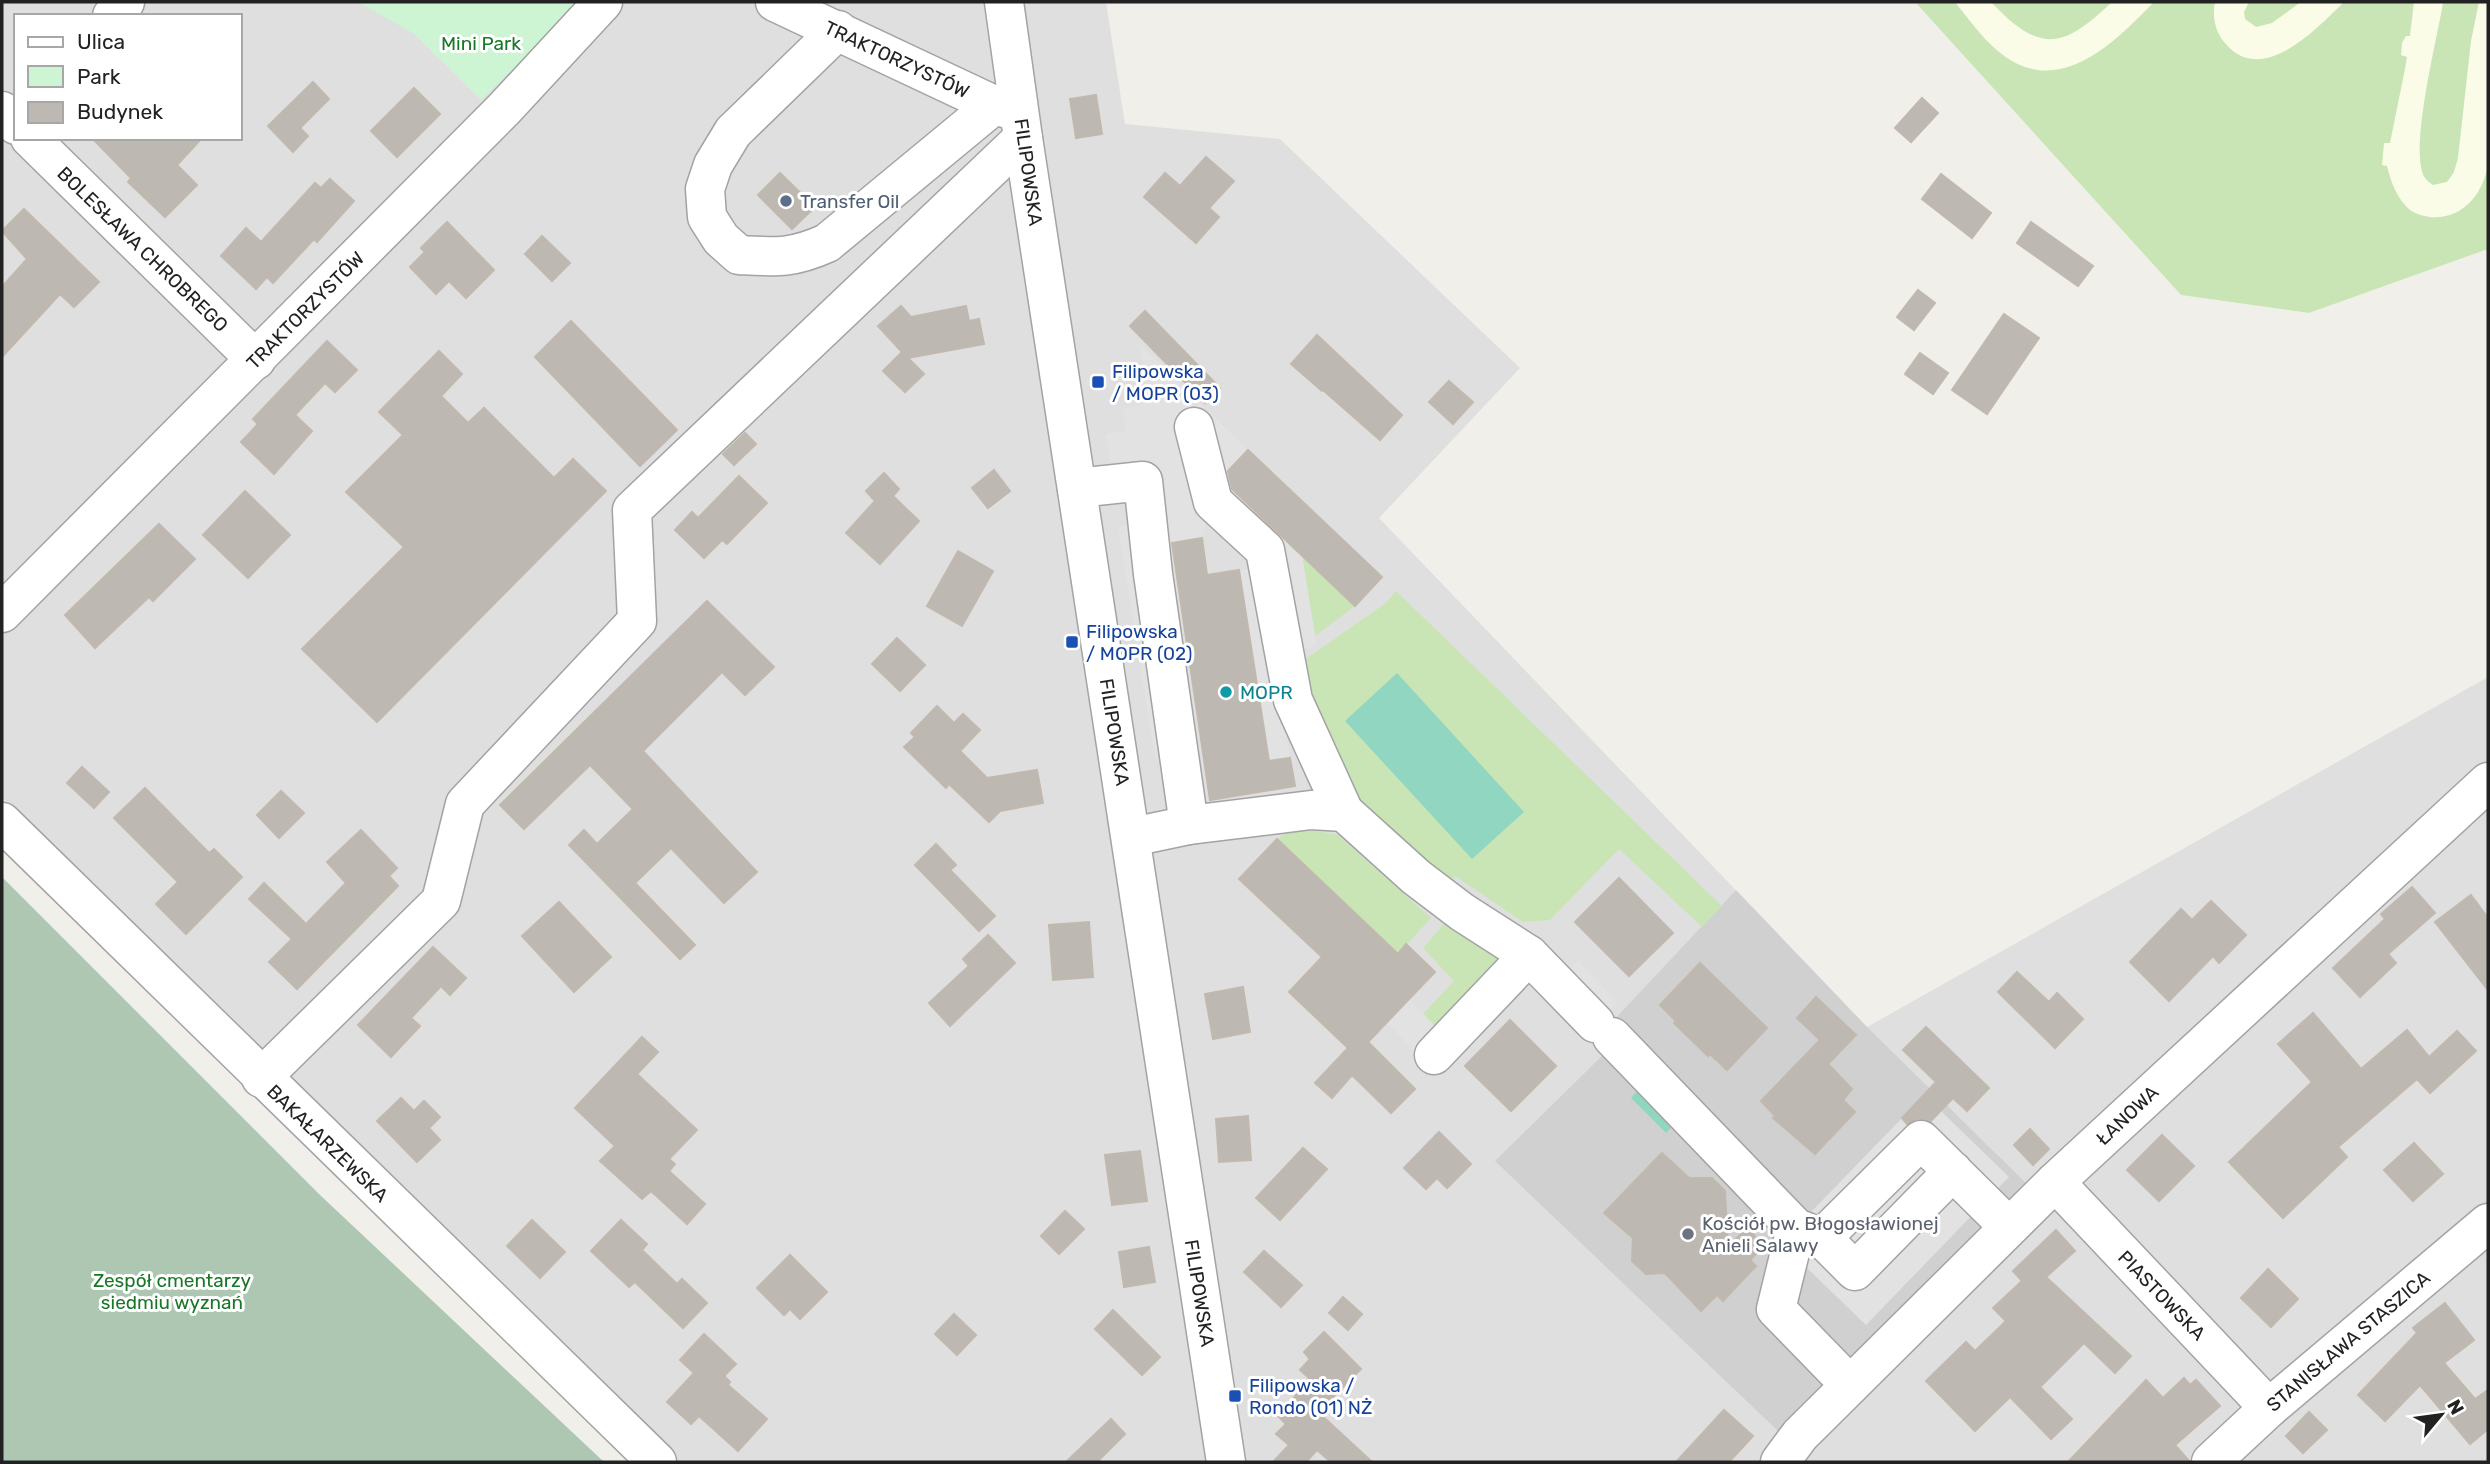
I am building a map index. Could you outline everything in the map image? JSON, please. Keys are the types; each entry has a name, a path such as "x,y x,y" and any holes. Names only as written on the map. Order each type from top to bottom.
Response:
{"street":[{"name":"TRAKTORZYSTÓW","path":"2,613 504,109 603,2"},
{"name":"TRAKTORZYSTÓW","path":"775,2 838,30 1012,118"},
{"name":"FILIPOWSKA","path":"1004,2 1012,118 1077,488 1226,1462"},
{"path":"838,30 733,132 713,165 705,189 707,217 721,239 738,256 782,257 804,254 827,243 1012,118"},
{"path":"261,1078 441,901 465,804 637,621 632,510 1012,118"},
{"name":"BOLESŁAWA CHROBREGO","path":"32,140 256,360"},
{"path":"1194,427 1213,502 1265,550 1293,700 1343,812 1416,877 1462,912 1529,955 1809,1233"},
{"path":"1077,488 1143,481 1153,574 1189,825"},
{"name":"ŁANOWA","path":"1780,1462 1800,1435 2054,1182 2488,782"},
{"path":"1132,836 1189,825 1311,810 1343,812"},
{"name":"BAKAŁARZEWSKA","path":"2,822 657,1462"},
{"path":"1434,1055 1529,955"},
{"path":"1850,1385 1776,1309 1809,1233 1922,1140 2009,1227"},
{"name":"PIASTOWSKA","path":"2054,1182 2269,1408"},
{"name":"STANISŁAWA STASZICA","path":"2211,1462 2269,1408 2488,1223"}],"shaded area":[{"path":"2,2 1106,2 1125,124 1280,139 1520,368 1379,518 1867,1027 2488,677 2488,1462 680,1462 2,798"},
{"path":"1915,2 2488,2 2488,249 2309,313 2181,295"},
{"path":"1140,344 1248,450 1221,478 1202,538 1169,544 1179,774 1155,758 1118,527 1139,522 1112,469 1106,434 1126,431 1123,409 1148,403"},
{"path":"1281,535 1302,555 1317,645 1300,650"},
{"path":"1259,568 1290,758 1269,761 1239,570"},
{"path":"1736,890 1867,1027 2031,1188 1778,1431 1495,1161 1607,1051 1596,1039"},
{"path":"1579,961 1618,1003 1602,1018 1563,976"},
{"path":"1409,998 1439,1031 1415,1053 1387,1022"},
{"path":"1941,1111 2009,1177 1866,1325 1781,1243 1902,1118 1918,1134"}],"green space":[{"name":"Mini Park","path":"358,2 581,2 481,100 413,33"},
{"path":"1915,2 1955,2 1980,34 1998,51 2020,65 2042,70 2062,69 2083,61 2121,34 2154,2 2215,2 2215,24 2222,39 2240,55 2255,59 2272,57 2288,49 2319,26 2344,2 2414,2 2410,36 2406,36 2402,43 2401,55 2407,57 2405,69 2390,143 2384,143 2382,165 2387,166 2395,190 2405,206 2415,213 2442,217 2462,209 2477,194 2488,163 2488,249 2309,313 2181,295"},
{"path":"1991,2 2112,2 2079,29 2052,39 2024,31"},
{"path":"2249,2 2301,2 2272,23 2256,27 2245,19 2244,12"},
{"path":"2443,2 2479,2 2471,41 2458,158 2454,172 2447,182 2433,185 2425,178 2420,144 2426,93"},
{"path":"1302,555 1355,606 1315,636"},
{"path":"1396,591 1722,906 1702,927 1619,849 1550,920 1523,922 1455,876 1448,885 1353,798 1304,696 1300,663 1386,603"},
{"path":"1397,673 1524,812 1472,859 1345,721"},
{"path":"1295,827 1338,835 1431,918 1398,954 1277,839"},
{"name":"Zespół cmentarzy siedmiu wyznań","path":"2,877 320,1195 604,1462 2,1462"},
{"path":"1450,917 1502,952 1503,964 1439,1031 1423,1014 1454,981 1423,948"},
{"path":"1659,1067 1695,1103 1666,1133 1631,1098"}],"building":[{"path":"313,82 329,99 300,128 308,136 293,152 268,126"},
{"path":"414,88 440,114 397,157 371,131"},
{"path":"1096,95 1102,134 1076,138 1070,99"},
{"path":"1922,98 1938,113 1911,142 1895,128"},
{"path":"94,140 200,140 177,165 197,185 165,217 128,182 131,178"},
{"path":"1206,157 1234,181 1209,208 1219,217 1196,243 1144,197 1165,173 1180,186"},
{"name":"Transfer Oil","path":"780,173 815,207 792,229 758,195"},
{"path":"1941,174 1991,213 1972,238 1922,199"},
{"path":"330,179 354,201 317,242 314,239 273,283 267,277 256,289 221,256 246,228 261,242 315,183 321,188"},
{"path":"24,209 99,282 74,307 60,294 2,357 2,287 27,259 2,231"},
{"path":"447,222 494,270 466,298 449,281 436,294 410,267 425,252 421,248"},
{"path":"2031,222 2093,266 2078,286 2017,243"},
{"path":"542,236 570,263 552,281 525,254"},
{"path":"1918,290 1935,303 1914,330 1897,317"},
{"path":"901,306 911,317 966,306 969,321 979,319 984,344 908,358 924,374 905,392 883,371 902,352 878,326"},
{"path":"1145,311 1220,388 1205,403 1130,326"},
{"path":"2004,314 2039,338 1987,414 1952,390"},
{"path":"571,321 677,430 640,466 535,357"},
{"path":"1317,335 1402,415 1380,440 1291,364"},
{"path":"327,341 357,370 335,392 325,383 295,415 312,431 274,474 241,442 258,424 253,419"},
{"path":"439,351 462,374 441,396 468,423 484,408 554,478 573,459 606,491 377,722 302,649 404,547 346,492 403,435 379,412"},
{"path":"1920,353 1948,373 1933,394 1905,374"},
{"path":"1449,381 1473,402 1453,424 1429,402"},
{"path":"745,433 756,444 734,465 723,454"},
{"path":"1248,450 1382,577 1355,606 1232,489 1228,471"},
{"path":"994,470 1010,491 988,508 972,488"},
{"path":"884,473 899,489 893,496 919,521 880,564 846,533 875,501 866,491"},
{"path":"739,476 767,503 727,544 722,540 704,558 675,530 692,512 698,518"},
{"path":"245,491 290,535 248,578 203,535"},
{"path":"159,524 195,559 153,601 149,597 95,648 65,615"},
{"name":"MOPR","path":"1202,538 1207,575 1239,570 1269,761 1290,758 1295,786 1210,800 1172,543"},
{"path":"958,551 993,571 962,626 927,606"},
{"path":"707,601 774,667 745,695 722,672 643,751 757,872 724,903 671,848 635,883 695,945 680,959 569,845 584,830 597,844 633,809 590,765 524,829 500,805"},
{"path":"897,638 925,665 900,691 872,664"},
{"path":"937,706 954,723 963,714 980,730 960,751 987,778 1037,770 1043,803 1000,811 989,822 949,784 946,788 904,747 915,737 911,733"},
{"path":"82,767 109,792 94,808 67,783"},
{"path":"145,788 209,853 214,849 242,877 186,934 156,904 178,882 114,818"},
{"path":"281,791 304,813 279,838 257,815"},
{"path":"361,830 397,868 389,876 398,886 297,989 269,962 292,939 249,899 264,883 306,924 346,883 327,862"},
{"path":"1277,839 1398,954 1406,944 1435,972 1368,1042 1415,1089 1391,1113 1352,1075 1332,1098 1315,1083 1348,1048 1289,992 1322,957 1239,879"},
{"path":"936,844 956,865 950,870 995,916 979,931 915,865"},
{"path":"1619,878 1673,933 1629,976 1575,922"},
{"path":"2412,887 2435,913 2388,954 2396,963 2360,997 2333,968 2385,919 2381,914"},
{"path":"2471,895 2488,918 2488,990 2435,922"},
{"path":"2211,901 2246,935 2219,963 2213,956 2169,1001 2130,962 2181,909 2192,920"},
{"path":"559,902 611,957 574,992 522,936"},
{"path":"1089,922 1093,977 1053,980 1049,925"},
{"path":"988,935 1015,963 950,1026 929,1003 969,966 963,959"},
{"path":"433,947 466,978 450,995 441,986 411,1018 420,1026 391,1057 358,1025"},
{"path":"1700,963 1767,1028 1727,1070 1710,1054 1708,1056 1674,1023 1676,1021 1660,1005"},
{"path":"2017,972 2049,1002 2057,993 2083,1019 2055,1048 1998,992"},
{"path":"1243,987 1250,1032 1213,1039 1205,994"},
{"path":"1816,997 1856,1035 1828,1064 1852,1089 1843,1100 1855,1112 1815,1154 1773,1118 1775,1116 1761,1101 1820,1040 1797,1018"},
{"path":"2313,1013 2361,1069 2407,1030 2429,1057 2457,1031 2476,1051 2430,1093 2417,1079 2338,1147 2347,1157 2283,1218 2229,1162 2312,1082 2278,1044"},
{"path":"1510,1020 1556,1066 1511,1111 1465,1066"},
{"path":"1926,1027 1989,1088 1967,1111 1953,1098 1931,1121 1916,1119 1907,1124 1902,1118 1936,1082 1903,1050"},
{"path":"642,1037 658,1052 637,1074 697,1130 669,1159 675,1164 669,1171 705,1204 687,1224 651,1191 642,1199 600,1161 615,1146 575,1108"},
{"path":"401,1098 414,1111 424,1101 440,1117 429,1128 440,1140 417,1162 377,1121"},
{"path":"1248,1116 1251,1160 1219,1162 1216,1119"},
{"path":"2030,1129 2049,1149 2033,1165 2014,1145"},
{"path":"1439,1132 1471,1164 1447,1188 1437,1178 1426,1189 1404,1168"},
{"path":"2162,1135 2194,1166 2159,1201 2127,1170"},
{"path":"2414,1143 2443,1174 2413,1201 2384,1170"},
{"path":"1303,1148 1327,1169 1280,1220 1256,1198"},
{"path":"1140,1151 1147,1201 1112,1205 1105,1155"},
{"name":"Kościół pw. Błogosławionej Anieli Salawy","path":"1662,1153 1689,1178 1712,1178 1725,1191 1728,1247 1747,1228 1764,1246 1750,1260 1756,1266 1723,1301 1717,1295 1701,1311 1665,1273 1646,1274 1632,1261 1633,1238 1604,1213"},
{"path":"1065,1211 1084,1229 1059,1254 1041,1236"},
{"path":"532,1220 565,1252 540,1278 507,1246"},
{"path":"621,1220 647,1244 642,1250 677,1284 682,1279 707,1303 683,1328 635,1282 629,1287 591,1251"},
{"path":"2056,1230 2075,1251 2046,1277 2131,1356 2115,1373 2084,1343 2040,1387 2072,1419 2051,1439 2010,1397 1975,1431 1926,1381 1966,1342 1975,1351 2006,1321 1993,1308 2022,1281 2013,1271"},
{"path":"1149,1247 1155,1282 1124,1287 1119,1252"},
{"path":"1264,1251 1302,1285 1281,1307 1244,1272"},
{"path":"790,1255 827,1292 800,1319 790,1309 784,1315 757,1288"},
{"path":"2268,1269 2298,1299 2271,1327 2241,1298"},
{"path":"1343,1297 1362,1314 1348,1330 1329,1313"},
{"path":"2445,1303 2474,1340 2444,1363 2475,1399 2488,1390 2488,1429 2470,1444 2420,1385 2385,1421 2358,1395 2417,1333 2413,1328"},
{"path":"1113,1310 1160,1357 1142,1375 1095,1329"},
{"path":"954,1314 976,1335 957,1355 935,1334"},
{"path":"1324,1332 1361,1369 1318,1412 1372,1462 1331,1462 1317,1450 1306,1462 1273,1462 1289,1445 1276,1434 1286,1424 1278,1416 1310,1379 1300,1370 1310,1359 1304,1352"},
{"path":"704,1334 736,1364 724,1376 730,1382 728,1385 767,1419 738,1451 699,1416 691,1424 667,1402 694,1373 680,1360"},
{"path":"2184,1378 2190,1385 2196,1380 2220,1406 2175,1445 2190,1462 2068,1462 2146,1380 2163,1398"},
{"path":"1724,1410 1753,1436 1729,1462 1676,1462"},
{"path":"2309,1412 2327,1430 2303,1453 2286,1436"},
{"path":"1111,1419 1125,1434 1097,1462 1066,1462"}],"place":[{"name":"Transfer Oil","path":"786,201"},
{"name":"Filipowska / MOPR (03)","path":"1098,382"},
{"name":"Filipowska / MOPR (02)","path":"1072,642"},
{"name":"MOPR","path":"1226,692"},
{"name":"Kościół pw. Błogosławionej Anieli Salawy","path":"1688,1234"},
{"name":"Filipowska / Rondo (01) NŻ","path":"1235,1396"}]}
